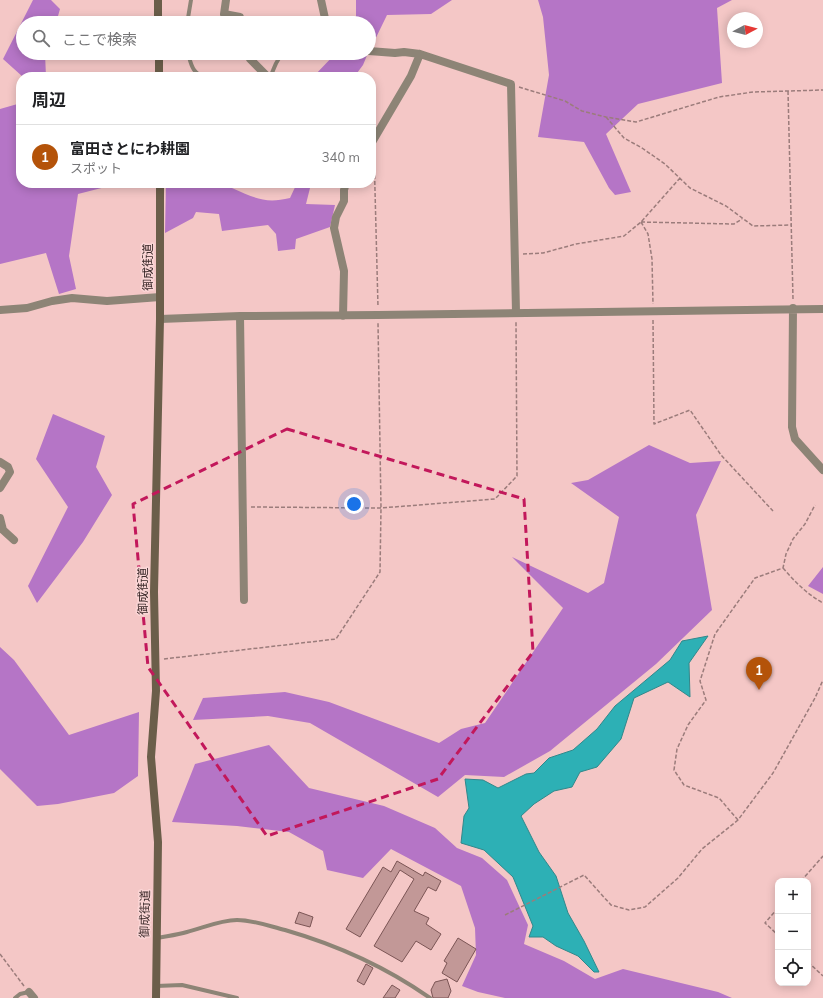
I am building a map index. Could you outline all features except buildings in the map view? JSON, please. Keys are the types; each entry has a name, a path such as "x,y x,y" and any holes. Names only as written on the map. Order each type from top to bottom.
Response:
{"street":[{"path":"158,0 158,16"},
{"path":"226,0 224,14 235,16"},
{"path":"321,0 324,16"},
{"path":"376,52 420,54 511,84 516,312"},
{"path":"376,135 411,76 420,54"},
{"path":"159,60 159,72"},
{"path":"251,60 264,72"},
{"name":"御成街道","path":"156,998 158,842 150,757 156,691 154,584 160,319 160,188"},
{"path":"343,316 344,271 334,228 336,217 344,202 345,188"},
{"path":"0,310 27,308 52,301 72,298 107,301 160,298"},
{"path":"793,308 792,427 795,440 823,470"},
{"path":"160,319 240,316 343,316 793,308 823,309"},
{"path":"240,316 244,600"},
{"path":"0,462 8,467 10,472 0,488"},
{"path":"0,518 3,530 14,540"}],"lane":[{"path":"188,16 191,0"},
{"path":"190,60 195,72"},
{"path":"271,72 277,60"},
{"path":"156,938 184,933 225,921 250,921 314,938 341,949 380,967 430,998"},
{"path":"156,986 182,985 237,998"},
{"path":"16,998 20,994 32,995"}],"path":[{"path":"511,84 565,101 582,111 636,122 720,97 753,92 823,90"},
{"path":"788,91 793,308"},
{"path":"606,117 624,138 665,164 690,188 726,206 752,226 792,225"},
{"path":"515,254 543,253 576,244 624,236 641,222 680,178"},
{"path":"155,660 336,639 380,572 381,508 378,315 374,188"},
{"path":"641,222 734,224 742,218"},
{"path":"641,222 648,234 652,259 654,424 690,410 721,455 773,511"},
{"path":"243,507 381,508 494,499 517,476 516,312"},
{"path":"783,568 786,554 793,539 805,524 815,505"},
{"path":"783,568 811,597 823,603"},
{"path":"738,820 719,798 684,785 674,770 677,750 688,726 706,700 700,681 715,634 755,578 783,568"},
{"path":"505,915 584,875 612,905 629,910 645,907 678,878 702,849 738,820 773,774 815,698 823,680"},
{"path":"804,878 823,856"},
{"path":"775,911 765,923 775,932"},
{"path":"0,954 32,995"},
{"path":"811,965 823,976"}],"highlighted area":[{"path":"287,429 524,499 533,652 438,779 267,836 148,667 133,504"}],"shaded area":[{"path":"33,0 51,0 60,9 58,16 25,16"},
{"path":"356,0 452,0 431,14 387,15 376,38 376,16 356,16"},
{"path":"538,0 732,0 717,8 722,83 638,104 606,134 631,192 615,195 609,188 584,142 538,137 549,75 543,17"},
{"path":"16,33 16,60 45,60 46,72 17,72 3,59"},
{"path":"329,60 365,60 358,72 318,72"},
{"path":"16,104 16,188 101,188 78,194 69,256 76,289 59,294 46,253 0,264 0,109"},
{"path":"166,188 232,188 260,199 281,200 290,198 295,188 310,188 306,204 335,205 330,227 296,239 295,249 278,251 276,234 268,225 222,231 219,214 196,212 193,218 165,233"},
{"path":"53,414 105,436 96,467 112,495 83,542 37,603 28,586 68,507 36,459"},
{"path":"649,445 690,463 721,461 696,515 712,610 656,664 550,751 504,777 465,775 438,797 310,723 268,716 193,720 203,698 285,692 329,702 439,743 461,729 485,723 563,608 512,557 588,593 604,583 619,517 571,483 588,480"},
{"path":"823,567 823,594 808,586"},
{"path":"0,647 14,660 69,735 139,712 138,776 114,793 58,804 37,806 0,769"},
{"path":"269,745 309,788 384,806 435,828 457,848 482,858 507,880 528,925 524,944 564,961 595,979 623,969 718,992 732,998 505,998 478,992 462,986 476,955 475,928 461,886 391,849 363,878 327,870 323,851 289,832 237,826 172,822 195,764"}],"water":[{"path":"708,636 689,663 690,697 668,682 634,698 621,739 597,767 580,772 572,787 554,791 534,804 521,816 539,852 556,876 568,913 599,972 594,972 578,956 556,946 543,937 529,937 533,926 513,877 484,850 461,843 464,816 469,808 465,779 483,780 498,788 526,774 534,773 549,758 573,750 597,729 615,706 670,660 682,641"}],"place":[{"name":"富田さとにわ耕園","path":"759,690"}]}
